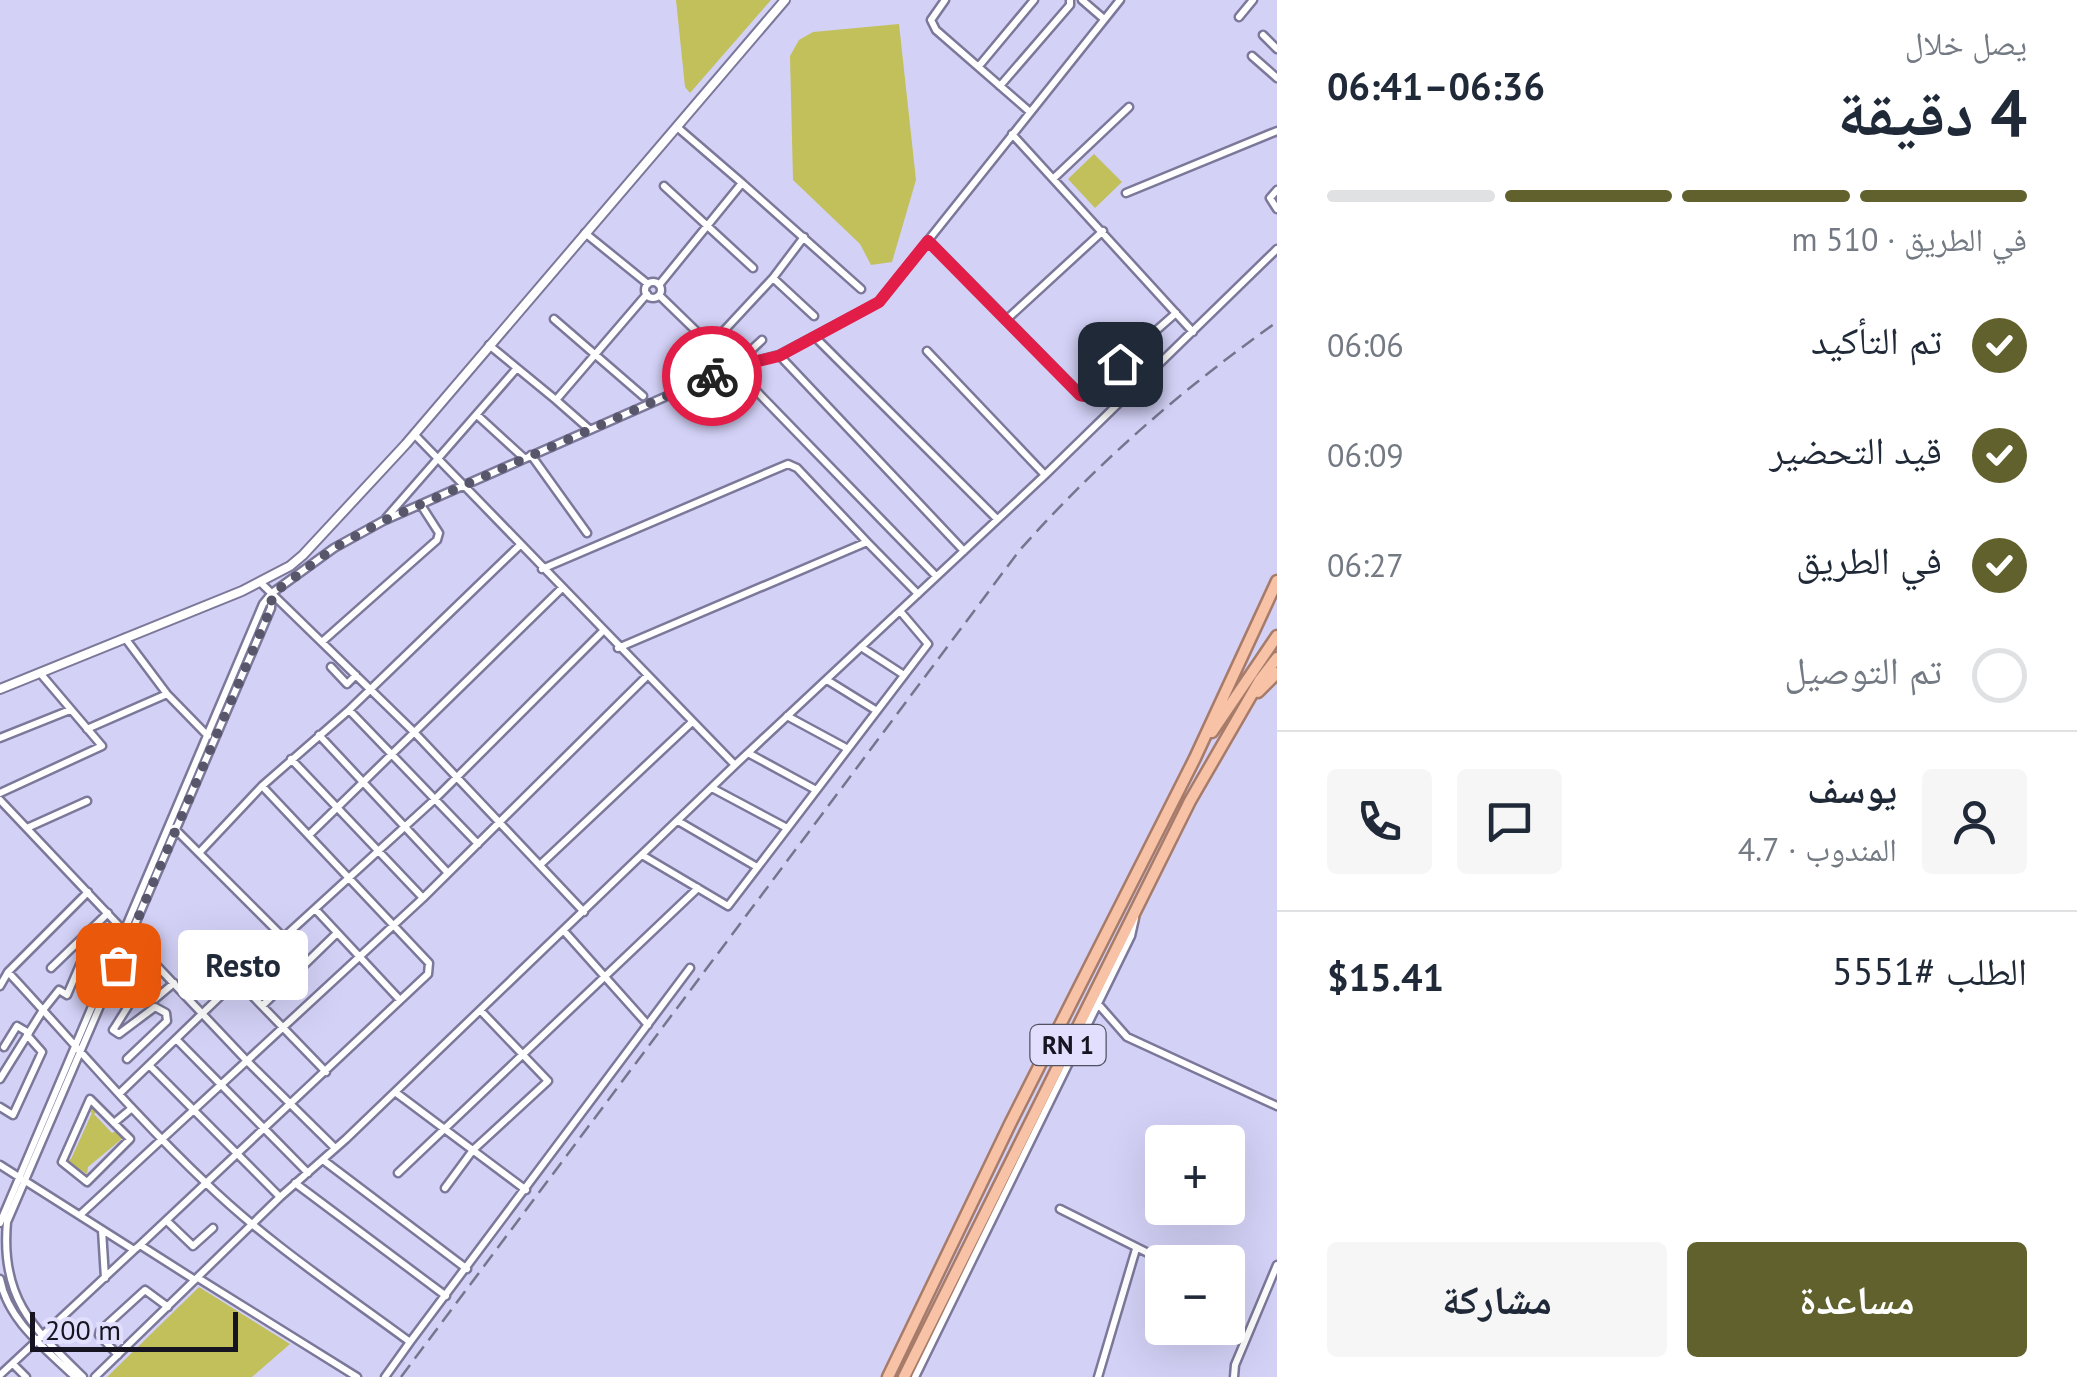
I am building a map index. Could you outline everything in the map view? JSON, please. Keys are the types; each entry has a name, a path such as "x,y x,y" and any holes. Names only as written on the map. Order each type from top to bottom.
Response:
{"highway":[{"name":"RN 1","path":"888,1377 1019,1106 1195,758 1277,581"},
{"path":"1195,758 1277,636"},
{"path":"1238,716 1277,658"},
{"name":"RN 1","path":"904,1377 1190,801 1238,716 1277,673"}],"street":[{"path":"0,689 261,583 303,555 414,434 785,0"},
{"path":"944,0 932,20 936,30 1030,112"},
{"path":"978,66 1034,0"},
{"path":"1000,86 1070,6 1070,0"},
{"path":"1082,0 1104,19"},
{"path":"173,826 263,604 272,594 334,548 383,521 733,367 779,356 879,302 1120,0"},
{"path":"1239,17 1252,0"},
{"path":"1262,34 1277,49"},
{"path":"1252,56 1277,78"},
{"path":"1054,178 1129,106"},
{"path":"677,127 862,289"},
{"path":"1126,193 1277,131"},
{"path":"1012,134 1193,332"},
{"path":"742,183 659,285 659,295 936,576"},
{"path":"664,186 753,268"},
{"path":"1277,190 1270,198 1277,209"},
{"path":"1006,320 1103,231"},
{"path":"584,233 648,284"},
{"path":"680,378 773,278 804,237"},
{"path":"928,241 1082,396 1176,313"},
{"path":"95,1377 280,1197 396,1092 734,766 1045,475 1277,249"},
{"path":"773,278 814,316"},
{"path":"648,284 659,285"},
{"path":"556,400 647,294 648,284"},
{"path":"647,294 659,295"},
{"path":"554,319 643,396"},
{"path":"816,338 997,520"},
{"path":"733,367 762,340"},
{"path":"489,345 589,430"},
{"path":"927,351 1045,475"},
{"path":"779,356 964,551"},
{"path":"383,521 517,368"},
{"path":"476,415 528,456 587,533"},
{"path":"414,434 734,766"},
{"path":"542,569 788,464 918,594"},
{"path":"324,641 437,540 439,533 422,505"},
{"path":"618,648 867,542"},
{"path":"199,853 262,786 349,710 520,545"},
{"path":"261,583 414,732 584,912"},
{"path":"308,835 561,589"},
{"path":"0,1223 271,608 272,594"},
{"path":"642,855 728,906 928,644 900,611"},
{"path":"119,1094 434,800 602,632"},
{"path":"125,638 167,694 208,736"},
{"path":"861,647 904,675"},
{"path":"331,668 348,684 356,675"},
{"path":"40,672 102,746 0,796 247,1061 335,1148"},
{"path":"80,1215 423,898 646,677"},
{"path":"826,680 877,710"},
{"path":"87,729 167,694"},
{"path":"0,738 70,710"},
{"path":"349,710 478,844"},
{"path":"787,716 848,749"},
{"path":"542,864 692,722"},
{"path":"319,735 448,873"},
{"path":"748,753 816,790"},
{"path":"291,759 423,898"},
{"path":"0,1376 428,974 428,963 395,924 262,786"},
{"path":"712,788 787,828"},
{"path":"28,828 87,801"},
{"path":"678,821 758,867"},
{"path":"173,826 284,938"},
{"path":"398,1173 698,888"},
{"path":"0,986 8,972 88,892"},
{"path":"915,1377 1131,936 1138,906"},
{"path":"316,910 400,1000"},
{"path":"51,968 108,913"},
{"path":"263,1005 337,932"},
{"path":"564,932 648,1024"},
{"path":"0,1079 43,1010 59,990 67,995 89,944 83,938"},
{"path":"385,1377 690,968"},
{"path":"8,972 206,1184 252,1225 410,1342"},
{"path":"238,980 326,1072"},
{"path":"128,1060 166,1021 166,1013 155,1003 132,1000 114,1030 119,1034 155,1003 174,983"},
{"path":"1098,1003 1127,1037 1277,1106"},
{"path":"445,1188 473,1150 548,1081 481,1010"},
{"path":"0,1108 14,1115 42,1052 17,1026 4,1046"},
{"path":"176,1038 308,1173"},
{"path":"149,1065 280,1197"},
{"path":"396,1092 526,1190"},
{"path":"90,1099 114,1123 130,1139 87,1182 62,1162 90,1099"},
{"path":"114,1123 132,1108"},
{"path":"323,1160 466,1268"},
{"path":"0,1165 357,1377"},
{"path":"22,1178 7,1222 5,1265 13,1302 40,1339 83,1377"},
{"path":"295,1183 446,1296"},
{"path":"1060,1209 1145,1253"},
{"path":"168,1222 192,1246 213,1228"},
{"path":"102,1229 106,1278"},
{"path":"1098,1377 1136,1249"},
{"path":"1234,1377 1241,1349 1277,1265"},
{"path":"0,1279 6,1302 75,1377"},
{"path":"118,1355 99,1335 100,1331 145,1290 168,1307"},
{"path":"13,1364 26,1377"}],"shaded area":[{"path":"676,0 771,0 690,93 685,87"},
{"path":"899,24 916,180 892,262 871,265 860,244 793,180 790,56 799,40 813,32"},
{"path":"1094,154 1122,182 1095,208 1068,179"},
{"path":"90,1105 112,1133 116,1131 123,1138 88,1167 87,1174 66,1161 71,1159 92,1113 88,1110"},
{"path":"199,1287 290,1344 252,1377 107,1377"}],"railway":[{"path":"401,1377 1019,551 1141,429 1277,322"}],"way so far":[{"path":"118,965 271,608 272,594 334,548 383,521 712,376"}],"place":[{"name":"Resto","path":"118,965"}],"route":[{"path":"712,376 779,356 879,302 928,241 1080,395 1085,396 1120,364"}]}
